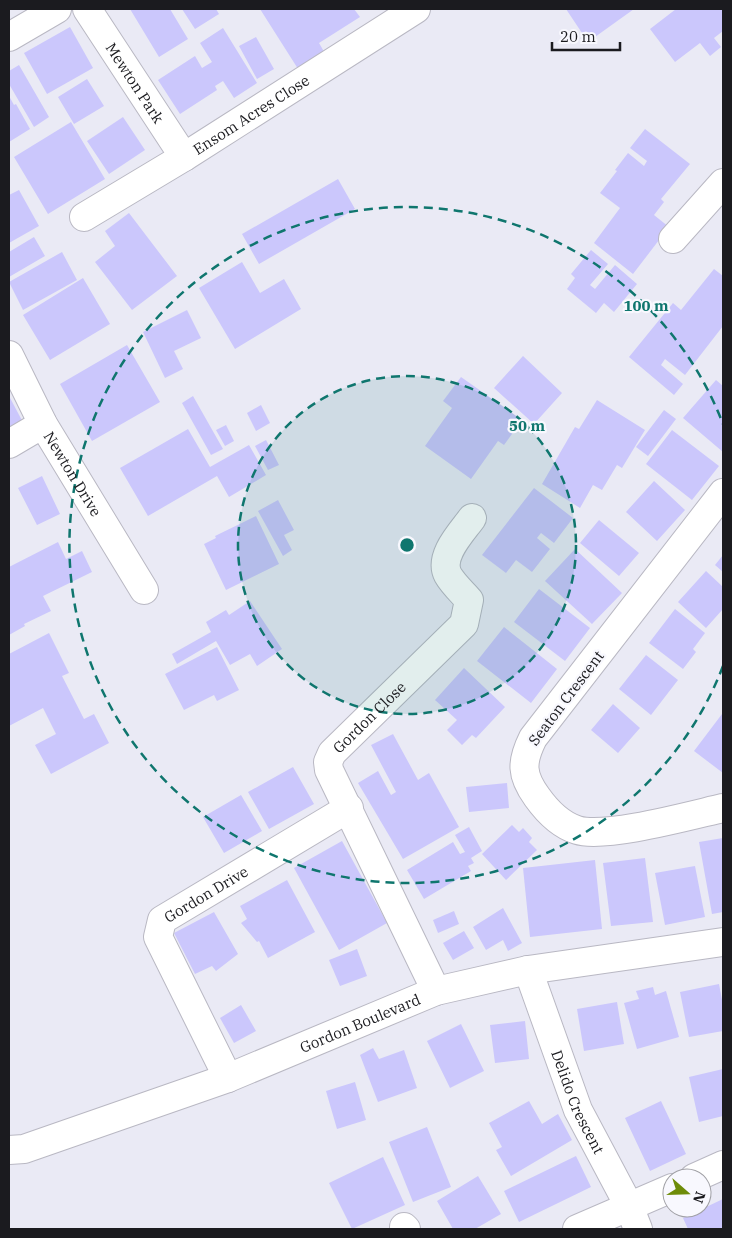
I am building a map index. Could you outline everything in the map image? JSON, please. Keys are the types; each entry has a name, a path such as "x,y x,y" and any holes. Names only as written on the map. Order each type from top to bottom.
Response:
{"street":[{"path":"9,37 57,9"},
{"name":"Mewton Park","path":"87,9 184,157"},
{"name":"Ensom Acres Close","path":"84,217 184,157 416,9"},
{"path":"673,239 723,182"},
{"name":"Newton Drive","path":"9,355 43,424 144,590"},
{"path":"9,444 43,424"},
{"name":"Seaton Crescent","path":"723,493 533,738 526,752 524,767 526,782 540,802 558,821 578,831 598,833 723,808"},
{"name":"Gordon Close","path":"436,991 329,770 328,762 332,753 464,624 469,600 448,574 446,564 449,551 472,518"},
{"name":"Gordon Drive","path":"228,1078 158,937 162,920 348,808"},
{"name":"Gordon Boulevard","path":"9,1150 24,1149 228,1078 436,991 528,970 723,942"},
{"name":"Delido Crescent","path":"528,970 578,1110 633,1218"},
{"path":"577,1229 633,1218 662,1196"}],"building":[{"path":"130,9 170,9 188,39 159,57"},
{"path":"182,9 216,9 219,14 195,29"},
{"path":"260,9 354,9 360,17 319,43 326,55 300,72"},
{"path":"566,9 634,9 588,42"},
{"path":"676,9 723,9 723,31 714,38 721,47 710,56 700,43 675,62 650,29"},
{"path":"70,27 93,68 47,94 24,53"},
{"path":"223,28 257,83 234,98 223,81 215,86 217,90 180,114 158,80 195,56 202,68 212,62 200,43"},
{"path":"256,37 274,69 257,79 239,46"},
{"path":"19,65 49,117 34,127 9,84 9,71"},
{"path":"87,79 104,106 74,124 58,97"},
{"path":"9,96 14,105 16,104 30,129 9,142"},
{"path":"123,117 145,150 109,174 87,141"},
{"path":"71,122 105,179 48,214 14,157"},
{"path":"645,129 690,164 661,199 664,202 654,215 669,227 633,274 594,243 620,208 600,193 628,153 644,166 647,161 630,148"},
{"path":"338,179 355,209 259,264 242,234"},
{"path":"19,190 39,226 9,243 9,195"},
{"path":"129,213 177,276 132,310 95,262 115,246 105,231"},
{"path":"34,237 45,256 9,277 9,252"},
{"path":"591,250 608,264 590,285 595,289 615,265 637,284 614,312 604,303 596,313 567,289 575,278 571,274"},
{"path":"62,252 77,280 23,310 9,282"},
{"path":"242,262 260,293 284,279 301,309 235,349 199,288"},
{"path":"714,269 723,276 723,326 685,375 665,359 661,365 683,384 674,395 629,357 673,303 681,310"},
{"path":"83,278 110,324 50,360 23,315"},
{"path":"187,310 201,338 174,351 183,369 165,378 143,332"},
{"path":"127,345 160,402 92,441 60,384"},
{"path":"523,356 562,393 534,424 494,388"},
{"path":"461,377 522,420 504,445 498,441 471,479 425,446 452,408 443,401"},
{"path":"716,380 723,386 723,452 683,418"},
{"path":"9,396 26,428 9,437"},
{"path":"193,396 223,449 211,455 182,403"},
{"path":"597,400 645,430 622,468 617,465 602,490 593,485 580,508 542,484 575,427 579,429"},
{"path":"261,405 270,423 256,431 247,413"},
{"path":"664,410 676,419 648,456 636,447"},
{"path":"226,425 234,441 225,446 216,430"},
{"path":"188,429 210,467 249,445 266,475 229,497 217,476 148,516 120,468"},
{"path":"672,430 719,466 692,500 646,464"},
{"path":"266,440 279,465 268,470 255,446"},
{"path":"42,476 60,514 37,525 18,488"},
{"path":"654,481 685,510 657,541 626,512"},
{"path":"534,488 573,518 554,543 541,533 537,538 550,549 532,572 516,560 506,573 482,555"},
{"path":"278,500 294,530 284,535 292,550 283,556 258,511"},
{"path":"256,516 279,564 226,590 204,544 216,538 215,536"},
{"path":"599,520 639,553 619,576 580,543"},
{"path":"58,542 66,559 82,551 92,572 43,596 51,611 24,624 25,626 9,635 9,567"},
{"path":"575,549 622,593 592,624 545,581"},
{"path":"723,555 723,572 715,565"},
{"path":"706,571 723,587 723,609 706,628 678,602"},
{"path":"539,589 590,628 565,661 514,622"},
{"path":"250,601 282,649 257,666 250,654 230,665 216,641 177,664 172,654 211,632 206,622 226,610 229,615"},
{"path":"675,609 705,633 693,649 696,652 683,669 649,643"},
{"path":"504,627 557,669 531,703 477,661"},
{"path":"49,633 69,673 62,676 84,719 94,714 109,743 51,774 35,745 56,734 43,708 9,726 9,654"},
{"path":"217,647 239,690 217,701 214,695 184,710 165,674"},
{"path":"646,655 678,680 651,715 619,689"},
{"path":"464,668 505,707 476,738 472,735 462,745 447,730 457,720 435,700"},
{"path":"613,704 640,728 618,753 591,730"},
{"path":"723,715 723,773 694,751"},
{"path":"393,734 418,780 429,773 459,827 403,859 358,783 378,771 391,795 396,792 371,745"},
{"path":"293,767 314,804 269,829 248,792"},
{"path":"507,783 509,808 469,812 466,787"},
{"path":"241,795 262,831 224,853 203,817"},
{"path":"512,825 519,832 523,828 532,838 529,842 537,850 506,880 482,854"},
{"path":"469,827 482,851 471,858 474,863 468,866 471,871 424,899 407,870 453,842 460,854 465,852 455,835"},
{"path":"723,838 723,912 712,914 699,842"},
{"path":"342,841 387,923 339,950 294,868"},
{"path":"645,858 653,922 611,926 603,863"},
{"path":"595,860 602,929 530,937 523,868"},
{"path":"695,866 705,917 665,925 655,873"},
{"path":"287,880 315,932 268,958 259,941 257,942 241,923 247,919 240,906"},
{"path":"503,908 522,943 508,951 503,940 486,950 473,927"},
{"path":"454,911 459,924 438,933 433,920"},
{"path":"214,912 238,954 216,971 212,966 195,974 174,933"},
{"path":"464,931 474,948 453,960 443,943"},
{"path":"357,949 367,976 340,986 329,960"},
{"path":"719,984 723,1005 723,1031 689,1037 680,992"},
{"path":"653,987 655,995 666,991 679,1037 637,1049 624,1003 639,999 636,991"},
{"path":"617,1002 624,1044 584,1051 577,1009"},
{"path":"241,1005 256,1031 234,1043 220,1018"},
{"path":"525,1021 529,1059 495,1063 490,1025"},
{"path":"461,1024 484,1071 450,1088 427,1041"},
{"path":"373,1048 379,1059 404,1050 417,1088 378,1102 360,1055"},
{"path":"723,1069 723,1116 699,1122 689,1077"},
{"path":"355,1082 366,1120 337,1129 326,1091"},
{"path":"529,1101 542,1124 558,1114 572,1140 511,1176 496,1150 502,1147 489,1123"},
{"path":"661,1101 686,1154 650,1171 625,1118"},
{"path":"427,1127 451,1187 413,1202 389,1142"},
{"path":"576,1156 591,1187 519,1222 504,1191"},
{"path":"383,1157 405,1205 352,1229 329,1183"},
{"path":"478,1176 501,1214 475,1229 453,1229 437,1201"},
{"path":"723,1199 723,1229 688,1229 683,1218 712,1218 712,1204"}]}
